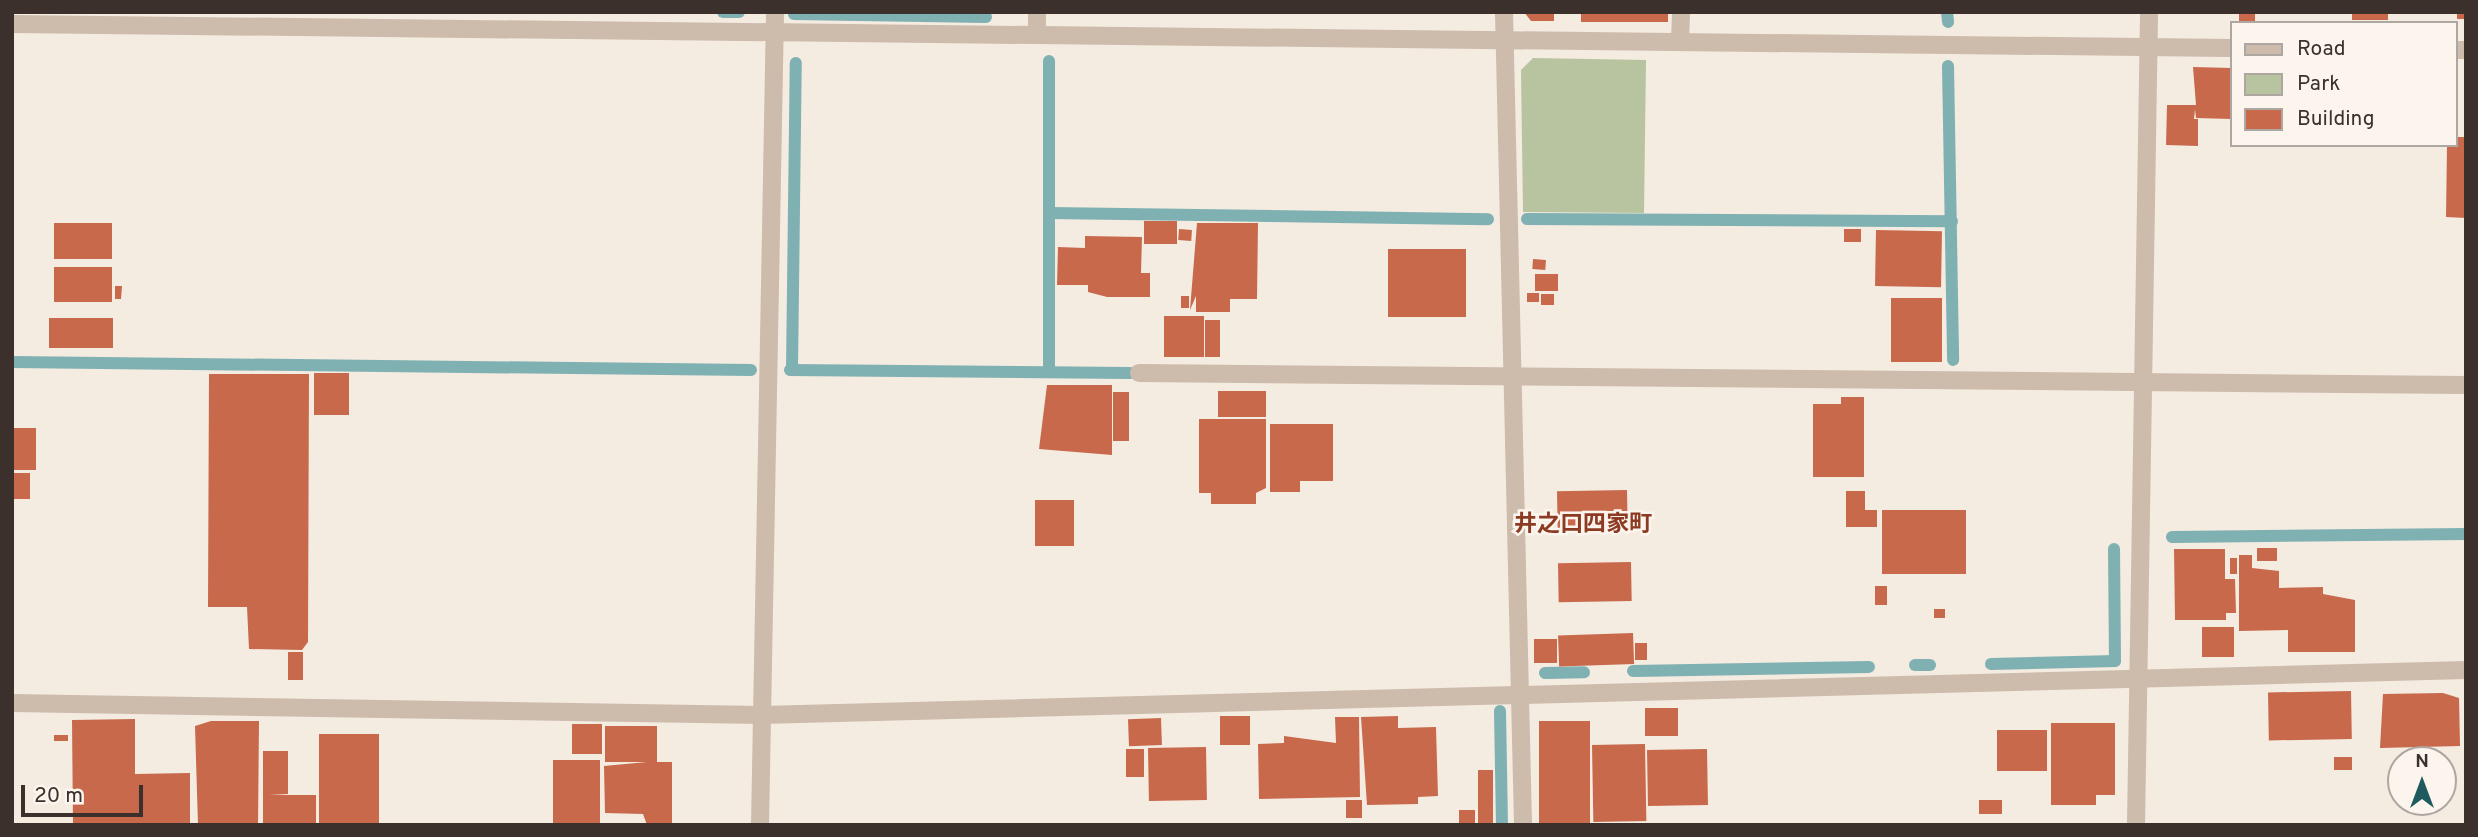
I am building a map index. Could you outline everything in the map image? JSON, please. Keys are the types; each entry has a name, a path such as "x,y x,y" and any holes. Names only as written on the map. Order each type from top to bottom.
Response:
{"street":[{"path":"760,825 775,12"},
{"path":"1037,12 1037,34"},
{"path":"1504,12 1523,825"},
{"path":"1681,12 1681,42"},
{"path":"2136,825 2135,674 2149,12"},
{"path":"12,24 452,21 775,32 2230,48"},
{"path":"1139,373 2466,385"},
{"path":"12,703 762,715 2135,674 2466,670"}],"green space":[{"path":"1533,58 1646,60 1644,213 1523,212 1521,70"}],"building":[{"path":"1524,12 1554,12 1554,21 1531,21"},
{"path":"1581,12 1668,12 1668,22 1581,22"},
{"path":"2239,12 2255,12 2255,21 2239,21"},
{"path":"2352,12 2388,12 2388,20 2352,20"},
{"path":"2457,12 2466,12 2466,19 2457,19"},
{"path":"2193,67 2230,68 2230,119 2196,118 2195,109 2194,119 2198,119 2198,146 2166,145 2167,105 2196,105"},
{"path":"2457,137 2466,137 2466,218 2446,217 2447,147 2457,147"},
{"path":"1144,221 1177,221 1177,244 1144,244"},
{"path":"54,223 112,223 112,259 54,259"},
{"path":"1197,223 1258,223 1257,299 1230,299 1230,312 1196,312 1196,296 1190,310"},
{"path":"1179,229 1192,230 1191,241 1178,240"},
{"path":"1844,229 1861,229 1861,242 1844,242"},
{"path":"1876,230 1942,231 1941,287 1875,286"},
{"path":"1085,236 1142,237 1141,273 1150,273 1150,297 1107,297 1088,292 1088,285 1057,285 1058,247 1085,248"},
{"path":"1388,249 1466,249 1466,317 1388,317"},
{"path":"1533,259 1546,260 1545,270 1532,269"},
{"path":"54,267 112,267 112,302 54,302"},
{"path":"1535,274 1558,274 1558,291 1535,291"},
{"path":"115,286 122,286 121,299 115,299"},
{"path":"1527,293 1539,293 1539,302 1527,302"},
{"path":"1541,294 1554,294 1554,305 1541,305"},
{"path":"1181,296 1189,296 1189,308 1181,308"},
{"path":"1891,298 1942,298 1942,362 1891,362"},
{"path":"1164,316 1204,316 1204,357 1164,357"},
{"path":"49,318 113,318 113,348 49,348"},
{"path":"1205,320 1220,320 1220,357 1205,357"},
{"path":"314,373 349,373 349,415 314,415"},
{"path":"209,374 309,374 308,642 302,650 249,649 247,607 208,607"},
{"path":"1047,385 1112,385 1112,455 1039,449"},
{"path":"1218,391 1266,391 1266,417 1218,417"},
{"path":"1113,392 1129,392 1129,441 1113,441"},
{"path":"1841,397 1864,397 1864,477 1813,477 1813,404 1841,404"},
{"path":"1199,419 1266,419 1266,488 1256,493 1256,504 1211,504 1211,493 1199,493"},
{"path":"1270,424 1333,424 1333,481 1300,481 1300,492 1270,492"},
{"path":"12,428 36,428 36,470 12,470"},
{"path":"12,473 30,473 30,499 12,499"},
{"path":"1627,490 1628,529 1558,530 1557,491"},
{"path":"1846,491 1865,491 1865,510 1877,510 1877,527 1846,527"},
{"path":"1035,500 1074,500 1074,546 1035,546"},
{"path":"1882,510 1966,510 1966,574 1882,574"},
{"path":"2257,548 2277,548 2277,561 2257,561"},
{"path":"2174,549 2225,549 2225,579 2235,579 2236,613 2226,613 2226,620 2175,620"},
{"path":"2239,555 2252,555 2252,568 2279,571 2279,588 2323,587 2323,594 2355,600 2355,652 2288,652 2288,630 2239,631"},
{"path":"2230,558 2237,558 2237,574 2230,574"},
{"path":"1631,562 1632,601 1559,602 1558,563"},
{"path":"1875,586 1887,586 1887,605 1875,605"},
{"path":"1934,609 1945,609 1945,618 1934,618"},
{"path":"2202,627 2234,627 2234,657 2202,657"},
{"path":"1633,633 1634,664 1559,667 1558,636"},
{"path":"1534,639 1557,639 1557,663 1534,663"},
{"path":"1635,643 1647,643 1647,660 1635,660"},
{"path":"288,652 303,652 303,680 288,680"},
{"path":"2351,691 2352,739 2269,740 2268,692"},
{"path":"2443,693 2459,698 2460,746 2380,748 2383,694"},
{"path":"1645,708 1678,708 1678,736 1645,736"},
{"path":"1220,716 1250,716 1250,745 1220,745"},
{"path":"1398,716 1398,728 1436,727 1438,796 1418,797 1418,804 1367,805 1361,717"},
{"path":"1335,717 1359,717 1360,797 1259,799 1258,744 1284,743 1284,736 1336,743"},
{"path":"1161,718 1162,745 1129,746 1128,719"},
{"path":"135,719 135,774 190,773 190,825 73,825 72,720"},
{"path":"211,721 259,721 258,825 198,825 195,726"},
{"path":"1539,721 1590,721 1590,825 1539,825"},
{"path":"2051,723 2115,723 2115,795 2096,795 2096,805 2051,805"},
{"path":"572,724 602,724 602,754 572,754"},
{"path":"605,726 657,726 657,762 605,762"},
{"path":"1997,730 2047,730 2047,771 1997,771"},
{"path":"319,734 379,734 379,825 319,825"},
{"path":"54,735 68,735 68,741 54,741"},
{"path":"1645,744 1646,821 1593,822 1592,745"},
{"path":"1206,747 1207,800 1149,801 1148,748"},
{"path":"1126,749 1144,749 1144,777 1126,777"},
{"path":"1707,749 1708,805 1648,806 1647,750"},
{"path":"263,751 288,751 288,794 269,795 316,795 316,825 263,825"},
{"path":"2334,757 2352,757 2352,770 2334,770"},
{"path":"553,760 600,760 600,825 553,825"},
{"path":"672,762 672,825 647,825 643,814 605,813 604,766"},
{"path":"1478,770 1493,770 1493,825 1478,825"},
{"path":"1346,800 1362,800 1362,818 1346,818"},
{"path":"1979,800 2002,800 2002,814 1979,814"},
{"path":"1459,810 1475,810 1475,825 1459,825"}],"waterway":[{"path":"723,12 739,12"},
{"path":"1947,12 1948,22"},
{"path":"794,14 986,17"},
{"path":"1049,61 1049,372"},
{"path":"792,370 796,63"},
{"path":"1948,66 1953,360"},
{"path":"1049,213 1488,219"},
{"path":"1527,219 1952,221"},
{"path":"12,362 751,370"},
{"path":"790,370 1130,373"},
{"path":"2172,537 2466,534"},
{"path":"1991,664 2115,661 2114,549"},
{"path":"1915,665 1930,665"},
{"path":"1633,671 1869,667"},
{"path":"1545,673 1584,672"},
{"path":"1500,711 1502,825"}],"district":[{"name":"井之口四家町","path":"1583,526"}]}
